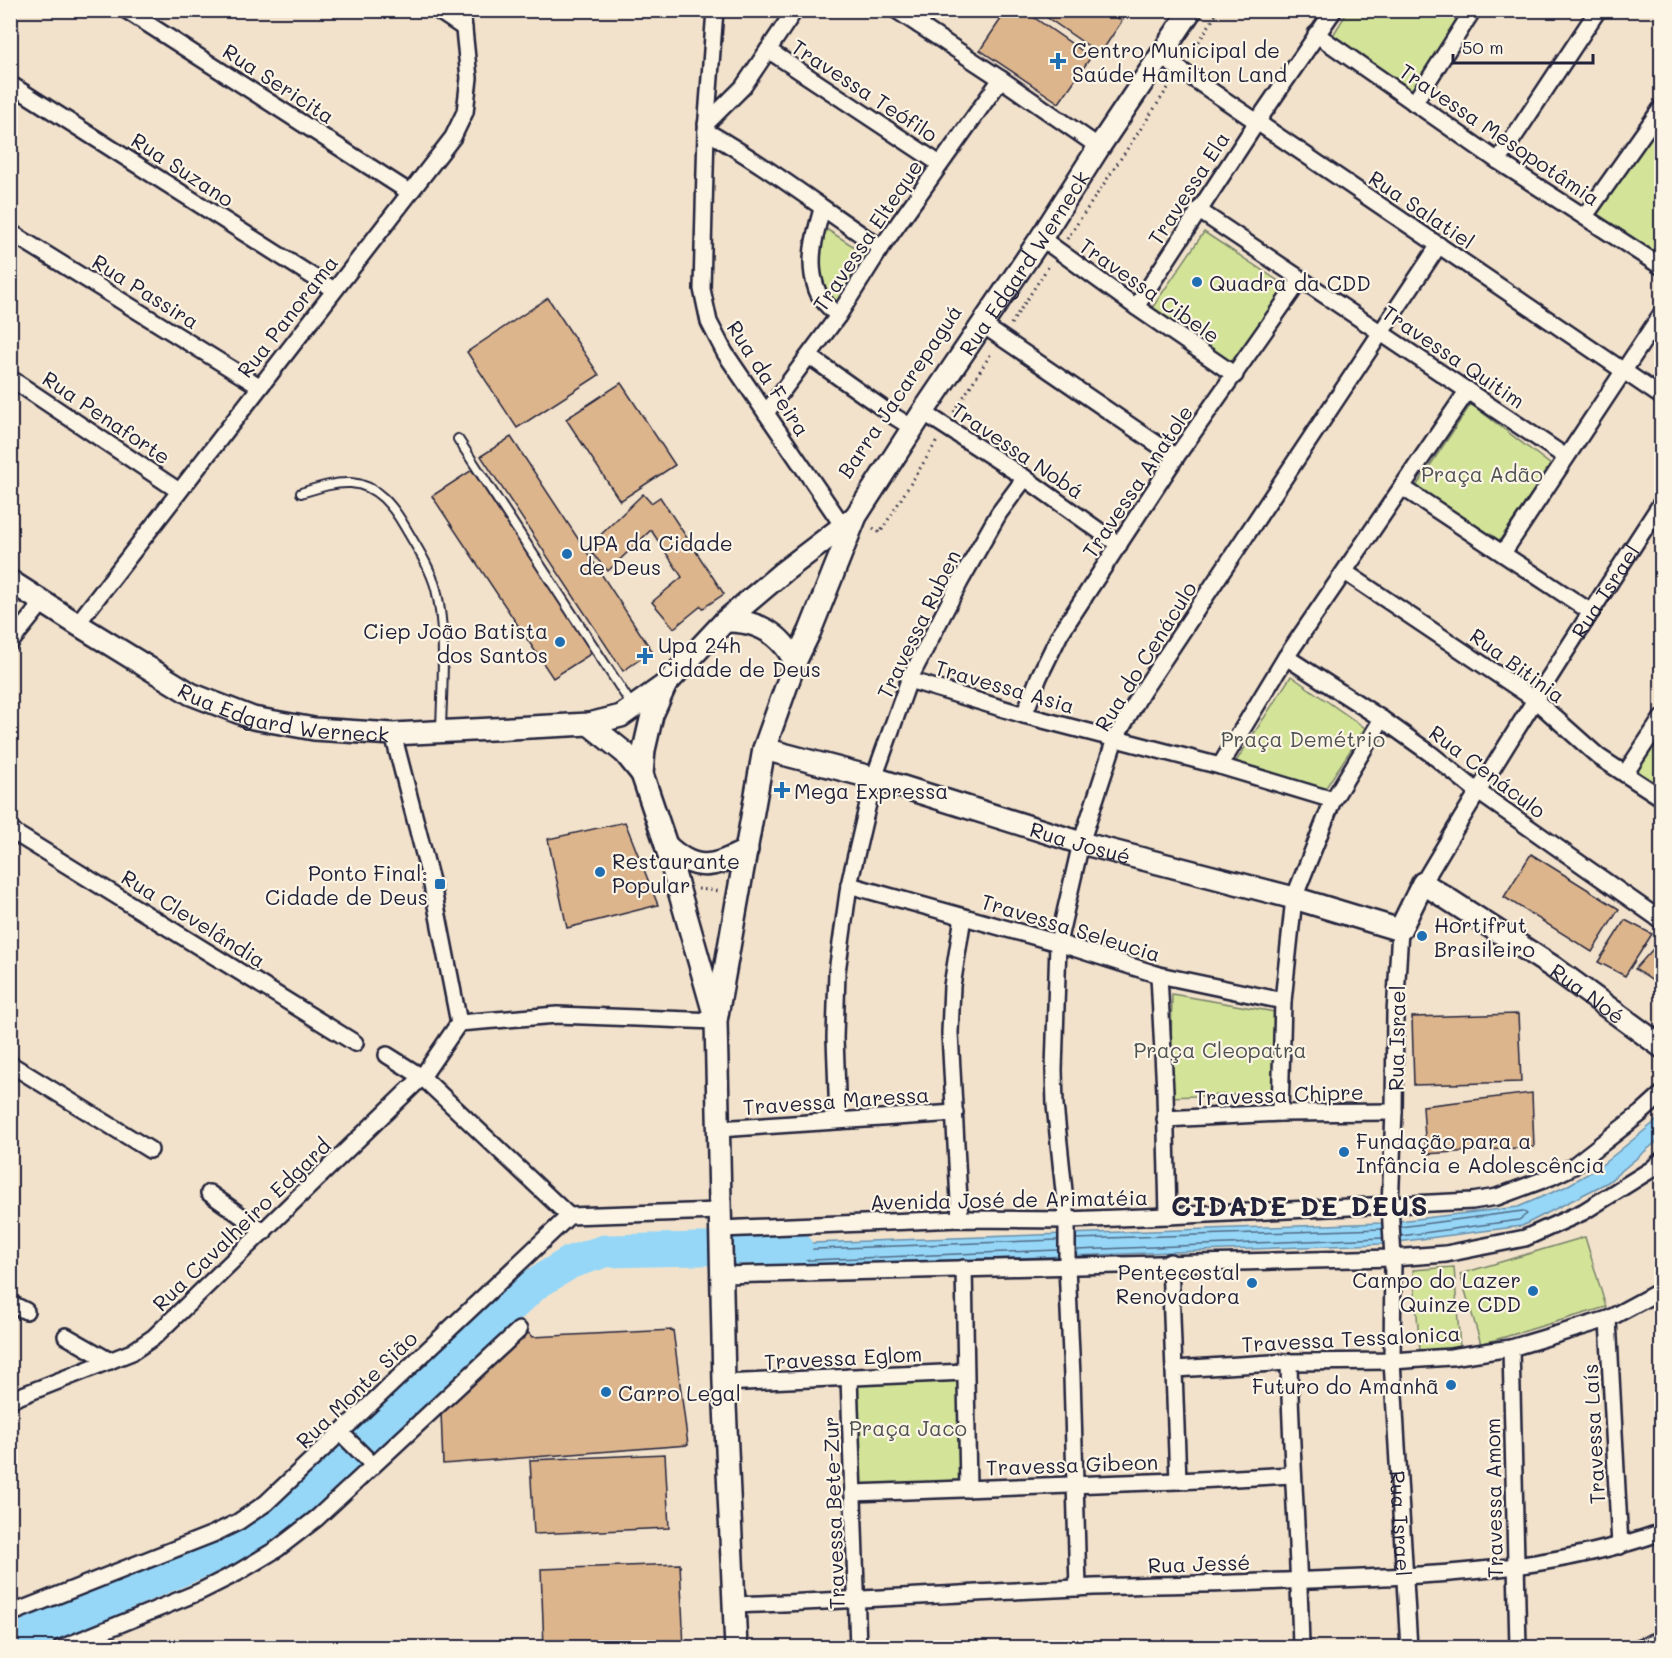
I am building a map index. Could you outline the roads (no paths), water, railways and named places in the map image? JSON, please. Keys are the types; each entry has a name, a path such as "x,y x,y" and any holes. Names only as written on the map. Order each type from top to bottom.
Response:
{"main road":[{"name":"Rua Edgard Werneck","path":"849,521 983,325 1191,10"},
{"path":"642,774 651,715 666,684 725,621 849,521"},
{"path":"736,1647 724,1383 716,1021 764,749 795,662 810,631 849,521"},
{"name":"Rua Edgard Werneck","path":"10,581 191,694 254,718 315,729 393,734 589,724 621,716 666,684"},
{"path":"725,621 745,622 772,632 784,644 795,662"},
{"path":"589,724 625,753 642,774 666,845 716,1021"},
{"name":"Rua Josué","path":"764,749 874,778 1081,843 1294,898 1400,930"},
{"path":"666,845 679,857 697,865 732,858 747,850"},
{"name":"Rua Israel","path":"1400,930 1423,883"},
{"name":"Rua Noé","path":"1423,883 1553,968 1662,1047"}],"street":[{"name":"Rua Sericita","path":"126,10 409,192"},
{"path":"437,10 464,27"},
{"name":"Rua Panorama","path":"77,624 453,137 465,112 469,78 462,10"},
{"name":"Rua da Feira","path":"715,10 706,128 702,289 709,322 725,353 766,413 849,521"},
{"path":"795,10 743,87 706,128 881,248"},
{"path":"896,10 1099,147"},
{"path":"919,26 928,10"},
{"name":"Travessa Ela","path":"1136,307 1198,210 1334,10"},
{"path":"1414,103 1473,10"},
{"path":"1498,161 1599,10"},
{"name":"Travessa Mesopotâmia","path":"1317,34 1498,161 1662,267"},
{"name":"Travessa Teófilo","path":"768,50 940,164"},
{"name":"Rua Salatiel","path":"1160,56 1662,397"},
{"name":"Travessa Elteque","path":"766,413 810,356 881,248 1001,79"},
{"name":"Rua Suzano","path":"10,84 334,290"},
{"path":"1585,216 1655,131 1662,107"},
{"path":"822,209 813,244 815,287 824,302 838,316"},
{"name":"Travessa Quitim","path":"1198,210 1383,332 1566,457"},
{"name":"Rua Passira","path":"10,232 260,386"},
{"name":"Travessa Cibele","path":"1041,238 1235,375"},
{"name":"Rua do Cenáculo","path":"1078,1588 1067,1223 1055,1105 1054,1070 1058,943 1081,843 1115,739 1142,692 1439,245"},
{"name":"Travessa Anatole","path":"1024,715 1039,676 1060,634 1176,457 1301,279"},
{"path":"1503,553 1662,313"},
{"path":"983,325 1176,457"},
{"name":"Travessa Nobá","path":"810,356 895,417 946,425 1119,545"},
{"name":"Rua Penaforte","path":"10,378 179,491"},
{"path":"1220,766 1286,657 1468,390"},
{"name":"Travessa Ruben","path":"838,1120 835,1038 837,972 849,885 874,778 909,680 994,522 1025,478"},
{"path":"1402,487 1591,612"},
{"name":"Rua Israel","path":"1423,883 1534,699 1662,502"},
{"name":"Rua Bitinia","path":"1345,572 1534,699 1599,757 1662,798"},
{"path":"10,643 43,602"},
{"name":"Rua Cenáculo","path":"1286,657 1382,719 1477,791 1662,921"},
{"name":"Travessa Asia","path":"909,680 1024,715 1220,766 1333,800"},
{"path":"1625,774 1662,718"},
{"path":"1281,1113 1283,1001 1294,898 1333,800 1382,719"},
{"path":"393,734 432,885 459,1023 557,1015 716,1021"},
{"name":"Rua Clevelândia","path":"10,830 355,1043"},
{"name":"Travessa Seleucia","path":"849,885 1058,943 1159,975 1283,1001"},
{"path":"960,1219 950,1033 952,986 963,917"},
{"name":"Rua Israel","path":"1400,930 1395,1012 1390,1209 1392,1361 1409,1647"},
{"path":"1159,975 1168,1216"},
{"name":"Rua Cavalheiro Edgard","path":"10,1400 132,1352 154,1337 422,1077 459,1023"},
{"path":"387,1055 422,1077 569,1216 720,1226"},
{"path":"10,1064 150,1150"},
{"name":"Avenida José de Arimatéia","path":"720,1226 960,1219 1067,1223 1168,1216 1390,1209 1472,1201 1497,1197 1572,1167 1662,1094"},
{"name":"Travessa Chipre","path":"1165,1119 1281,1113 1394,1112"},
{"name":"Travessa Maressa","path":"720,1129 955,1113"},
{"path":"721,1270 964,1268 1067,1261 1170,1262 1446,1254 1525,1238 1583,1212 1652,1169 1662,1160"},
{"path":"209,1193 264,1232"},
{"name":"Rua Monte Sião","path":"10,1614 203,1538 238,1522 266,1503 569,1216"},
{"path":"1170,1262 1178,1481"},
{"path":"964,1268 968,1490"},
{"name":"Travessa Tessalonica","path":"1175,1369 1288,1362 1392,1361 1451,1357 1510,1348 1608,1319 1660,1294"},
{"path":"10,1303 26,1311"},
{"name":"Travessa Laís","path":"1608,1319 1620,1546"},
{"path":"61,1647 199,1592 237,1573 285,1543 317,1518 369,1460 519,1330"},
{"path":"66,1336 110,1361"},
{"name":"Travessa Amom","path":"1510,1348 1518,1647"},
{"path":"1288,1362 1300,1580 1301,1647"},
{"name":"Travessa Eglom","path":"724,1383 965,1372"},
{"name":"Travessa Bete-Zur","path":"849,1377 858,1647"},
{"path":"340,1432 369,1460"},
{"name":"Travessa Gibeon","path":"853,1493 1293,1475"},
{"name":"Rua Jessé","path":"734,1605 1078,1588 1405,1576 1560,1560 1620,1546 1662,1532"},
{"path":"1638,1647 1662,1639"}],"lane":[{"path":"458,439 634,708"},
{"path":"301,493 333,484 352,483 375,490 395,510 417,548 435,587 443,638 441,732"}],"water":[{"path":"1661,1117 1661,1138 1608,1182 1522,1226 1382,1244 753,1268 752,1245 1382,1223 1518,1207 1565,1187 1598,1168"}],"waterway":[{"path":"10,1642 211,1557 266,1531 304,1501 535,1284 571,1262 605,1251 796,1247"}],"place":[{"name":"Centro Municipal de Saúde Hamilton Land","path":"1058,61"},
{"name":"Quadra da CDD","path":"1197,282"},
{"name":"UPA da Cidade de Deus","path":"567,554"},
{"name":"Ciep João Batista dos Santos","path":"560,642"},
{"name":"Upa 24h Cidade de Deus","path":"645,656"},
{"name":"Mega Expressa","path":"782,790"},
{"name":"Restaurante Popular","path":"600,872"},
{"name":"Ponto Final: Cidade de Deus","path":"440,884"},
{"name":"Hortifrut Brasileiro","path":"1422,936"},
{"name":"Fundação para a Infância e Adolescência","path":"1344,1152"},
{"name":"Pentecostal Renovadora","path":"1252,1283"},
{"name":"Campo do Lazer Quinze CDD","path":"1533,1291"},
{"name":"Futuro do Amanhã","path":"1451,1385"},
{"name":"Carro Legal","path":"606,1392"}],"district":[{"name":"CIDADE DE DEUS","path":"1300,1205"}],"park label":[{"name":"Praça Adão","path":"1482,473"},
{"name":"Praça Demétrio","path":"1303,738"},
{"name":"Praça Cleopatra","path":"1220,1049"},
{"name":"Praça Jaco","path":"908,1427"}]}
